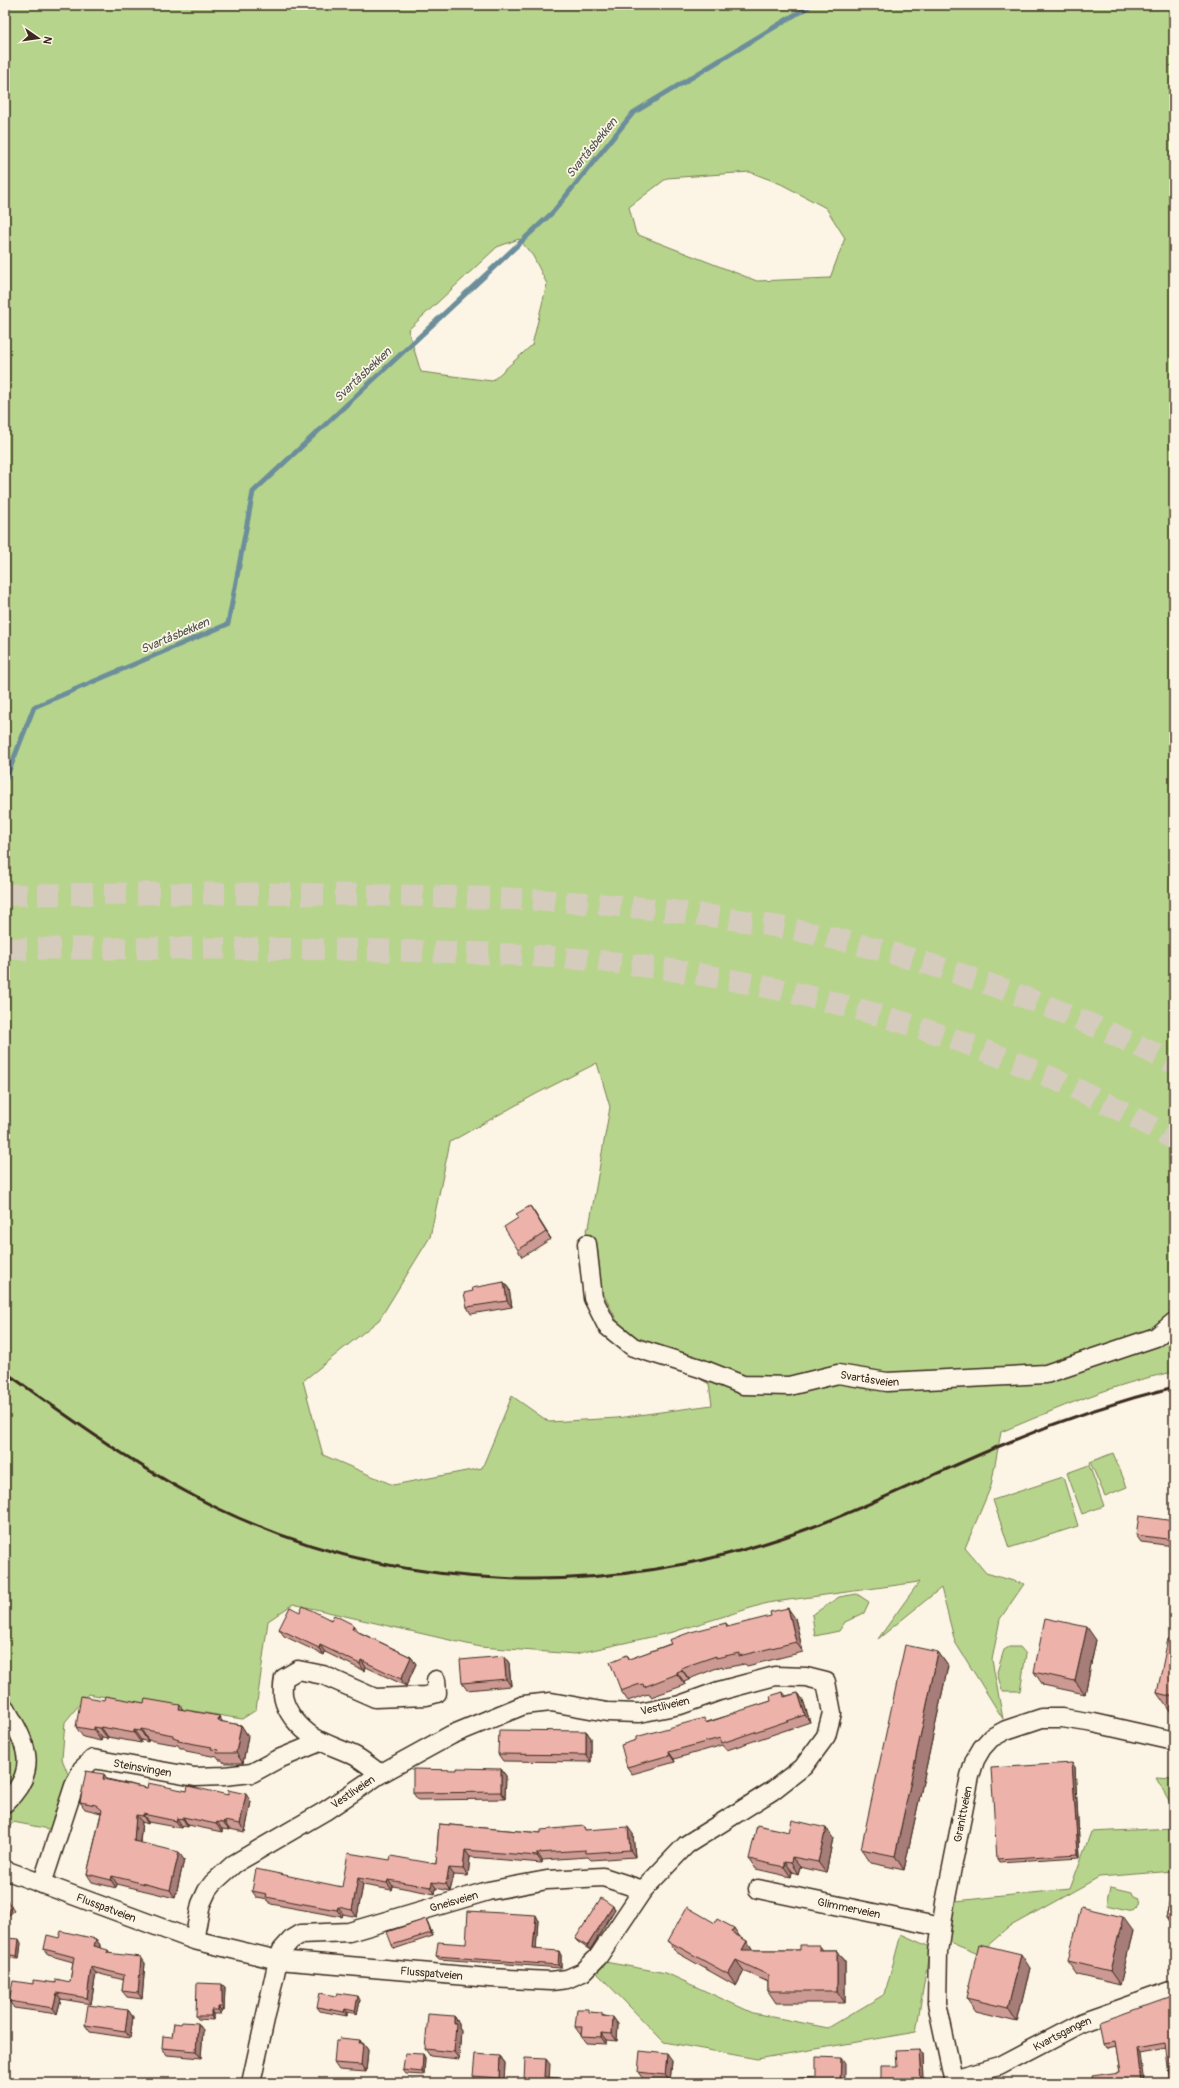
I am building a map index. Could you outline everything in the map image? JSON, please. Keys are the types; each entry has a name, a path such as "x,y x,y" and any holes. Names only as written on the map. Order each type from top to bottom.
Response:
{"street":[{"name":"Svartåsveien","path":"587,1244 593,1298 607,1326 633,1348 700,1368 743,1385 789,1386 838,1374 887,1382 1046,1374 1156,1337 1174,1322"},
{"path":"380,1774 356,1757 320,1742 304,1732 285,1707 281,1692 284,1678 298,1670 322,1675 375,1698 426,1696 437,1693 436,1680"},
{"name":"Vestliveien","path":"194,1940 201,1904 213,1883 223,1873 257,1849 325,1811 380,1774 450,1735 524,1705 551,1702 607,1712 639,1713 680,1705 719,1691 775,1676 806,1676 826,1682 832,1713 826,1736 804,1766 772,1791 686,1845 643,1890 605,1949 583,1972"},
{"path":"5,1708 23,1742 28,1764 23,1782 5,1803"},
{"name":"Granittveien","path":"953,2081 937,2003 940,1927 970,1776 975,1760 982,1748 991,1738 1029,1721 1052,1718 1094,1724 1174,1741"},
{"name":"Steinsvingen","path":"42,1884 74,1786 82,1769 93,1759 195,1777 224,1776 252,1773 276,1760 320,1742"},
{"name":"Flusspatveien","path":"5,1870 194,1940 278,1960 490,1978 551,1981 567,1979 583,1972"},
{"name":"Gneisveien","path":"278,1960 282,1950 291,1940 301,1934 349,1932 488,1891 532,1882 603,1877 643,1890"},
{"name":"Glimmerveien","path":"758,1889 940,1927"},
{"path":"251,2083 278,1960"},
{"name":"Kvartsgangen","path":"953,2081 999,2066 1081,2023 1174,1990"}],"green space":[{"path":"5,5 1174,5 1174,1372 1108,1390 1001,1432 991,1486 965,1548 986,1573 1024,1584 1000,1619 992,1660 1003,1719 955,1642 941,1588 878,1639 919,1582 767,1603 673,1632 575,1654 480,1647 293,1604 268,1621 256,1710 242,1719 88,1694 65,1722 62,1759 70,1779 54,1830 13,1822 5,1833","holes":["750,172 781,184 826,208 845,238 830,278 757,281 636,234 629,207 667,178","519,239 533,256 547,284 532,345 492,381 421,372 408,330 497,247","597,1063 610,1107 589,1227 586,1229 591,1269 624,1335 709,1384 712,1405 617,1418 549,1422 512,1396 482,1468 393,1485 323,1455 303,1381 379,1320 430,1237 450,1142 536,1094"]},
{"path":"1113,1453 1127,1487 1105,1496 1090,1462"},
{"path":"1089,1465 1104,1506 1082,1514 1067,1473"},
{"path":"1063,1477 1078,1526 1009,1548 993,1500"},
{"path":"857,1594 869,1602 864,1613 845,1622 839,1631 815,1636 812,1615 839,1597"},
{"path":"1009,1647 1020,1647 1026,1654 1020,1691 1002,1691 997,1672 1004,1650"},
{"path":"1156,1778 1174,1779 1174,1805 1171,1804"},
{"path":"1174,1828 1174,1871 1099,1877 1009,1927 978,1954 947,1941 956,1901 1070,1889 1091,1832"},
{"path":"1111,1887 1132,1892 1134,1897 1139,1899 1138,1906 1133,1911 1107,1905"},
{"path":"901,1934 930,1947 916,2032 757,2059 664,2042 596,1972 605,1962 666,1973 753,2013 828,2028 885,1994"}],"building":[{"path":"530,1206 546,1232 518,1250 504,1227 518,1218 516,1214"},
{"path":"504,1282 507,1301 467,1307 464,1293 473,1291 472,1288"},
{"path":"1139,1516 1174,1521 1174,1540 1136,1535"},
{"path":"303,1606 331,1620 334,1615 354,1625 352,1629 411,1657 401,1679 361,1660 360,1664 320,1645 319,1648 279,1629 290,1607 300,1612"},
{"path":"788,1608 796,1642 739,1656 739,1653 716,1658 716,1656 681,1668 682,1670 677,1672 677,1674 644,1687 643,1684 637,1685 621,1691 610,1662 627,1655 629,1659 671,1644 669,1640 691,1632 726,1623 727,1627 771,1616 770,1612"},
{"path":"1045,1618 1087,1627 1075,1681 1034,1672"},
{"path":"1168,1639 1174,1640 1174,1697 1157,1693"},
{"path":"905,1645 938,1652 895,1856 861,1849"},
{"path":"504,1656 506,1679 462,1683 460,1660"},
{"path":"783,1692 784,1697 798,1693 805,1715 722,1743 720,1738 669,1752 670,1755 627,1767 621,1745 636,1740 636,1737 704,1718 706,1723 771,1701 770,1696"},
{"path":"81,1696 104,1700 105,1696 144,1703 145,1699 180,1705 179,1709 219,1716 218,1721 241,1725 236,1753 217,1753 218,1750 211,1749 212,1747 178,1741 179,1739 173,1737 173,1735 141,1729 141,1731 134,1730 134,1733 101,1727 94,1727 94,1730 76,1727"},
{"path":"499,1730 586,1731 586,1755 498,1754"},
{"path":"1072,1763 1078,1854 997,1859 991,1768"},
{"path":"457,1768 501,1769 501,1792 413,1793 413,1769 457,1770"},
{"path":"86,1771 104,1774 103,1779 147,1788 148,1783 187,1791 188,1786 228,1795 228,1790 246,1794 240,1824 224,1821 223,1823 217,1822 216,1824 183,1817 183,1819 177,1818 176,1821 143,1814 143,1816 136,1815 134,1841 179,1852 170,1890 112,1876 111,1880 87,1874 102,1810 96,1805 80,1802"},
{"path":"792,1820 826,1828 818,1862 792,1857 791,1863 784,1862 784,1867 749,1859 757,1825 789,1832"},
{"path":"439,1824 541,1833 541,1830 584,1826 585,1830 628,1827 630,1850 586,1853 586,1850 537,1853 537,1856 465,1850 463,1869 449,1868 446,1884 432,1882 431,1887 388,1880 387,1883 358,1878 352,1910 338,1907 337,1910 266,1897 267,1894 252,1891 256,1869 342,1887 348,1853 390,1860 391,1856 436,1864"},
{"path":"1174,1883 1174,1919 1166,1917"},
{"path":"5,1898 12,1907 5,1913"},
{"path":"601,1898 613,1906 587,1946 575,1939"},
{"path":"687,1907 715,1923 717,1919 734,1928 731,1932 747,1941 742,1950 800,1950 800,1945 819,1945 819,1950 837,1950 837,1991 768,1991 768,1975 736,1960 728,1974 668,1941"},
{"path":"1081,1907 1123,1917 1110,1971 1068,1961"},
{"path":"468,1911 536,1915 533,1949 559,1951 558,1965 436,1956 438,1942 466,1944"},
{"path":"426,1919 431,1933 392,1945 387,1932"},
{"path":"61,1931 96,1939 94,1946 108,1950 107,1953 141,1957 138,1993 122,1991 124,1975 91,1967 87,1998 57,1993 53,2008 9,2001 13,1981 33,1984 33,1980 56,1983 56,1979 70,1982 74,1957 44,1949 47,1935 59,1938"},
{"path":"5,1938 19,1939 17,1956 5,1954"},
{"path":"979,1944 1021,1954 1008,2008 966,1998"},
{"path":"197,1983 222,1984 222,2007 218,2007 218,2010 211,2010 211,2016 196,2016"},
{"path":"320,1993 336,1996 337,1993 358,1996 355,2011 345,2009 344,2012 317,2007"},
{"path":"1171,1996 1172,2003 1174,2003 1174,2083 1170,2083 1165,2044 1137,2049 1141,2083 1092,2083 1091,2076 1120,2072 1115,2041 1105,2043 1101,2021"},
{"path":"88,2005 128,2010 125,2031 85,2025"},
{"path":"577,2009 589,2009 589,2012 602,2013 602,2016 613,2017 612,2034 601,2033 601,2037 581,2036 582,2027 575,2027"},
{"path":"428,2014 454,2016 454,2023 456,2023 454,2052 425,2049"},
{"path":"182,2022 198,2023 196,2051 162,2048 163,2036 172,2037 174,2023 181,2024"},
{"path":"340,2038 360,2040 359,2043 363,2043 361,2065 334,2063 336,2041 339,2041"},
{"path":"919,2050 921,2083 896,2083 896,2079 881,2079 881,2066 897,2066 896,2051"},
{"path":"640,2051 667,2054 665,2075 638,2072"},
{"path":"405,2053 423,2054 422,2072 403,2070"},
{"path":"475,2054 500,2056 499,2078 473,2076"},
{"path":"816,2057 841,2058 840,2083 787,2083 787,2079 816,2077"},
{"path":"525,2058 546,2059 545,2077 559,2078 558,2083 528,2083 524,2081"},
{"path":"411,2080 440,2083 411,2083"},
{"path":"595,2081 617,2082 617,2083 595,2083"}],"waterway":[{"name":"Svartåsbekken","path":"5,781 34,707 228,624 253,492 553,212 633,113 811,5"}],"tunnel":[{"path":"5,895 230,894 472,897 631,907 737,920 790,929 840,940 889,952 938,967 986,983 1081,1020 1174,1063"},
{"path":"5,949 276,949 473,953 579,959 650,967 718,978 786,991 854,1008 920,1028 986,1051 1050,1077 1113,1106 1174,1139"}],"railway":[{"path":"5,1372 108,1444 161,1478 217,1508 288,1538 361,1559 436,1573 511,1579 587,1577 662,1568 737,1552 810,1528 835,1518 982,1453 1048,1427 1110,1405 1174,1387"}]}
